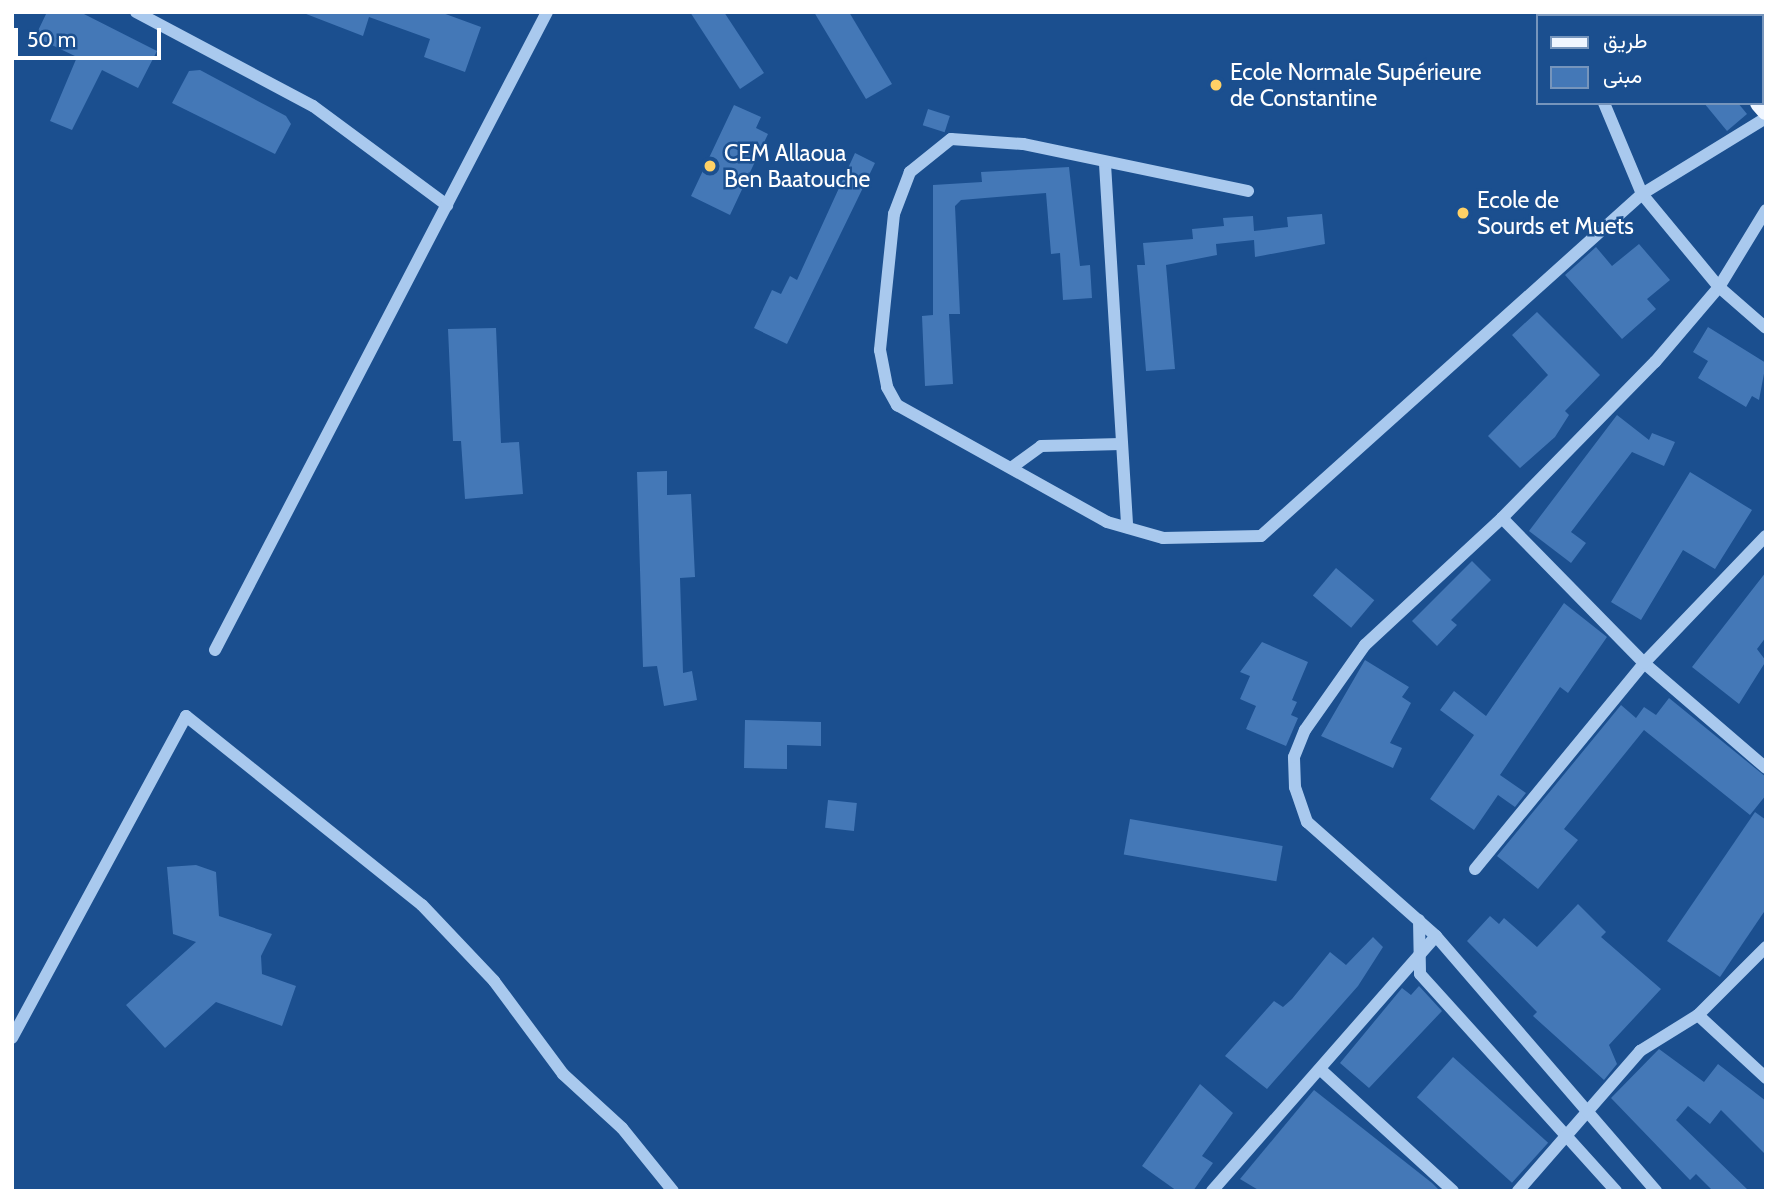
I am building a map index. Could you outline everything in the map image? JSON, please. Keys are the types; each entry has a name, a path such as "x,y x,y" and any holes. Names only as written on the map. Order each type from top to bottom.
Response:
{"street":[{"path":"136,12 313,106 447,205"},
{"path":"215,650 547,12"},
{"path":"1605,105 1642,194 1719,287 1766,328"},
{"path":"1248,191 1023,144 951,139 910,172 894,214 880,350 887,387 897,405 1011,468 1127,527 1163,538 1261,536 1642,194 1766,118"},
{"path":"1105,163 1127,527"},
{"path":"1656,1191 1436,936 1307,822 1294,787 1294,757 1305,730 1365,645 1502,518 1719,287 1766,210"},
{"path":"1011,468 1041,446 1122,444"},
{"path":"1502,518 1644,663 1766,768"},
{"path":"1475,869 1644,663 1766,537"},
{"path":"12,1038 186,716 422,905 494,981 563,1074 622,1128 673,1191"},
{"path":"1419,920 1420,974 1616,1191"},
{"path":"1215,1190 1436,936"},
{"path":"1518,1191 1640,1051 1698,1015 1766,947"},
{"path":"1698,1015 1766,1078"},
{"path":"1321,1070 1453,1191"}],"building":[{"path":"47,12 80,12 157,51 138,88 102,70 72,130 50,121 77,57 35,37"},
{"path":"301,12 440,12 481,27 465,72 424,57 430,39 369,17 363,36"},
{"path":"690,12 724,12 764,73 740,89"},
{"path":"814,12 849,12 892,84 866,99"},
{"path":"200,70 286,116 291,124 275,154 172,103 189,71"},
{"path":"734,105 761,117 756,128 768,134 730,215 691,196"},
{"path":"1706,105 1740,105 1747,114 1727,131"},
{"path":"928,109 950,116 945,132 923,125"},
{"path":"855,153 875,163 787,344 754,328 772,290 781,294 790,276 797,280"},
{"path":"1069,167 1080,266 1090,265 1092,298 1063,300 1060,253 1051,254 1046,193 961,200 955,206 960,314 949,314 953,384 925,386 922,316 933,315 933,185 982,182 981,172"},
{"path":"1322,214 1325,244 1255,257 1254,240 1216,244 1217,255 1166,265 1175,369 1146,371 1137,265 1145,265 1143,243 1193,239 1192,229 1224,226 1223,218 1253,216 1254,231 1288,227 1287,217"},
{"path":"1639,244 1670,280 1647,299 1656,309 1622,339 1565,275 1596,247 1612,266"},
{"path":"1537,312 1600,375 1565,411 1569,415 1555,437 1520,468 1488,436 1548,375 1512,335"},
{"path":"1708,327 1766,363 1759,400 1752,396 1746,407 1698,378 1708,361 1693,352"},
{"path":"496,328 501,443 519,442 523,494 465,499 461,441 453,441 448,329"},
{"path":"1617,415 1649,440 1652,433 1675,442 1664,466 1632,452 1571,532 1586,543 1571,563 1529,531"},
{"path":"667,471 667,495 691,494 695,577 680,578 683,673 692,671 697,700 664,706 657,666 643,667 637,472"},
{"path":"1690,472 1752,510 1715,569 1683,550 1641,620 1611,602"},
{"path":"1472,561 1491,580 1451,620 1457,625 1437,646 1412,621"},
{"path":"1336,568 1374,600 1351,628 1313,596"},
{"path":"1766,572 1766,637 1757,649 1766,661 1739,704 1692,667"},
{"path":"1564,603 1607,637 1568,693 1560,687 1500,775 1526,793 1515,807 1498,795 1474,830 1430,799 1474,735 1440,710 1454,691 1486,716"},
{"path":"1262,642 1308,662 1292,700 1297,702 1291,715 1298,718 1286,746 1246,729 1256,706 1240,699 1250,676 1240,672"},
{"path":"1365,660 1409,687 1402,697 1411,703 1390,743 1402,748 1393,768 1321,736"},
{"path":"1669,698 1766,777 1766,795 1750,815 1644,730 1564,829 1578,840 1538,889 1497,856 1621,705 1636,718 1644,707 1656,715"},
{"path":"745,720 821,722 821,746 787,745 787,769 744,768"},
{"path":"828,800 857,803 854,831 825,828"},
{"path":"1755,812 1766,820 1766,909 1720,977 1667,941"},
{"path":"1130,819 1283,846 1276,881 1124,854"},
{"path":"196,865 216,872 219,916 272,934 261,956 262,974 296,986 282,1026 216,1002 165,1048 126,1005 196,942 173,934 167,867"},
{"path":"1578,904 1606,932 1601,937 1661,989 1609,1045 1617,1064 1604,1080 1533,1016 1537,1012 1467,941 1490,916 1499,924 1504,918 1537,947"},
{"path":"1373,937 1383,947 1358,986 1267,1089 1225,1056 1274,1001 1283,1007 1292,999 1330,952 1346,965"},
{"path":"1419,986 1442,1011 1369,1088 1340,1063 1402,988 1411,995"},
{"path":"1659,1049 1704,1082 1718,1064 1766,1101 1766,1155 1721,1110 1710,1124 1688,1106 1676,1120 1749,1191 1713,1191 1696,1174 1690,1180 1611,1098"},
{"path":"1453,1057 1548,1143 1512,1183 1417,1097"},
{"path":"1200,1084 1233,1113 1202,1156 1213,1163 1193,1191 1177,1191 1142,1166"},
{"path":"1314,1090 1440,1191 1260,1191 1240,1179"}],"place":[{"name":"Ecole Normale Supérieure de Constantine","path":"1216,85"},
{"name":"CEM Allaoua Ben Baatouche","path":"710,166"},
{"name":"Ecole de Sourds et Muets","path":"1463,213"}]}
